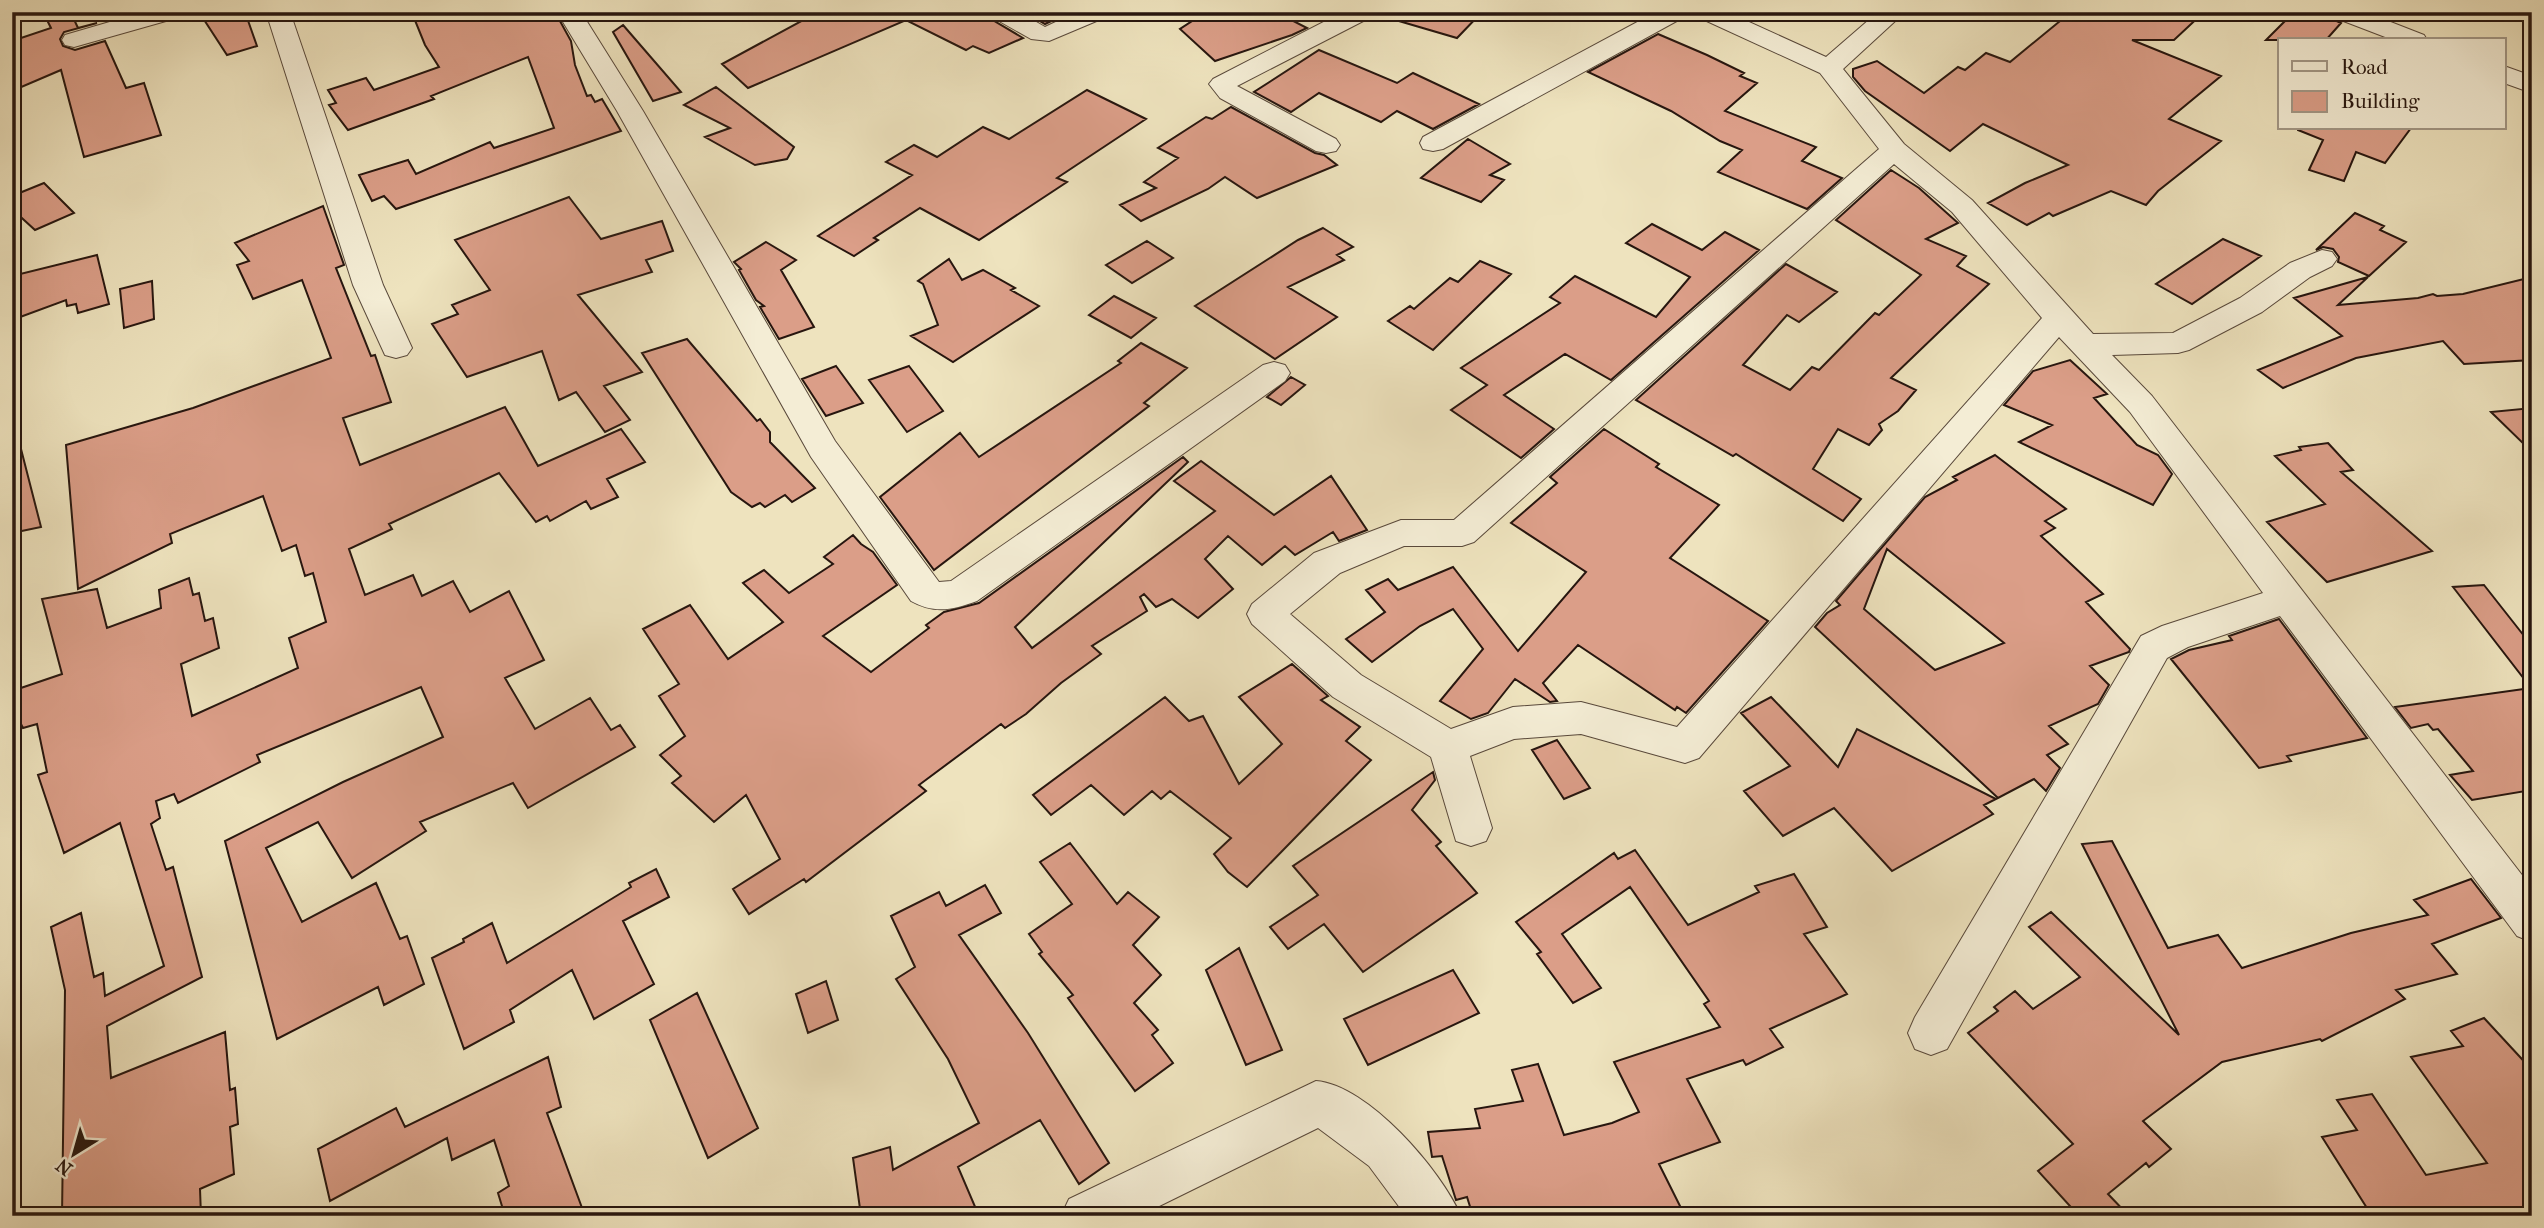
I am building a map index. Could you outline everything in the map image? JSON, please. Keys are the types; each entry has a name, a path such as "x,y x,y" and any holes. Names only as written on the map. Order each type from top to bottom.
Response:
{"street":[{"path":"74,40 171,12"},
{"path":"278,12 368,285 396,348"},
{"path":"569,12 630,111 823,449 923,591 933,597 952,596 964,591 1274,373"},
{"path":"1001,12 1040,34 1049,34 1097,12"},
{"path":"1326,145 1229,93 1222,85 1227,80 1362,12"},
{"path":"1433,143 1675,12"},
{"path":"1707,12 1829,68 1848,96 1871,118 1894,150 1962,205 2059,318 2141,404 2532,922"},
{"path":"1829,68 1894,12"},
{"path":"2342,12 2410,38"},
{"path":"2506,75 2532,85"},
{"path":"1471,828 1448,747 1347,686 1265,614 1327,563 1339,558 1401,533 1461,533 1894,150"},
{"path":"2084,345 2178,343 2251,305 2300,270 2322,259"},
{"path":"1448,747 1513,723 1581,718 1685,746 2059,318"},
{"path":"1931,1033 2154,647 2175,636 2289,599"},
{"path":"1086,1216 1316,1104 1327,1105 1386,1149 1436,1216"}],"building":[{"path":"199,12 245,12 257,46 227,55"},
{"path":"438,12 555,12 571,41 575,65 587,96 591,95 595,102 602,99 621,131 396,209 384,196 372,201 359,175 408,160 416,174 490,142 494,148 554,128 528,57 431,96 434,99 348,130 329,105 336,103 328,90 366,78 374,90 439,67 425,45 414,18"},
{"path":"818,12 987,12 991,19 1023,38 989,53 973,46 966,50 906,20 748,88 722,64"},
{"path":"1025,12 1070,12 1045,24"},
{"path":"1206,12 1276,12 1307,28 1215,61 1180,29"},
{"path":"1393,12 1482,12 1457,38 1392,19"},
{"path":"2071,12 2204,12 2174,40 2132,40 2221,76 2169,119 2221,141 2158,191 2146,205 2111,191 2053,216 2049,213 2027,225 1988,203 2025,183 2068,165 1983,124 1950,151 1865,91 1853,77 1853,69 1877,61 1924,93 1958,67 1965,70 1986,53 2010,62"},
{"path":"2294,12 2328,12 2332,19 2341,23 2328,38 2266,40"},
{"path":"71,13 78,28 97,23 64,32 60,39 63,46 75,50 105,41 126,88 144,83 161,135 84,157 61,70 12,91 12,41 51,28 47,20"},
{"path":"623,25 681,92 653,101 613,32"},
{"path":"1658,34 1744,73 1740,76 1757,83 1725,111 1816,147 1802,161 1842,178 1807,209 1718,172 1742,150 1720,141 1671,111 1588,72"},
{"path":"1319,50 1397,83 1413,73 1479,104 1433,129 1397,111 1381,122 1319,93 1291,112 1254,92"},
{"path":"716,87 794,147 787,159 755,165 705,137 730,128 684,105"},
{"path":"1087,90 1146,119 1057,178 1067,182 979,240 920,208 874,238 878,240 854,256 818,236 912,175 886,162 914,145 937,157 983,127 1009,139"},
{"path":"1231,107 1315,153 1324,155 1337,165 1257,198 1225,177 1208,189 1141,221 1120,205 1156,188 1144,182 1178,158 1158,148 1206,117 1212,119"},
{"path":"2298,130 2410,130 2385,163 2356,152 2344,181 2309,170 2323,140"},
{"path":"1468,139 1510,164 1490,175 1504,180 1481,202 1421,178"},
{"path":"1891,170 1919,188 1958,223 1926,239 1966,256 1957,266 1989,284 1891,378 1916,390 1898,411 1879,424 1882,430 1869,445 1838,429 1813,469 1861,499 1843,521 1736,454 1733,456 1636,400 1786,264 1837,292 1799,322 1787,315 1743,365 1790,390 1812,367 1819,370 1875,313 1879,315 1921,275 1836,220"},
{"path":"44,183 74,213 35,230 12,209 12,196"},
{"path":"569,197 601,239 662,221 673,251 646,260 652,272 578,295 642,372 604,386 630,420 605,432 576,392 559,400 542,351 467,377 432,324 458,314 452,305 490,290 455,240"},
{"path":"323,206 344,265 336,268 371,356 375,355 391,402 343,418 360,465 505,407 538,466 621,429 645,462 607,479 618,497 591,509 586,501 550,521 547,516 536,522 499,473 389,524 392,529 349,549 365,595 413,575 422,596 453,581 470,612 509,591 544,660 505,678 535,729 590,698 611,730 620,725 635,747 528,808 513,783 420,822 426,831 352,878 318,822 266,848 302,922 376,883 400,939 407,936 424,984 384,1005 378,987 277,1039 225,841 343,782 443,737 421,687 257,755 260,762 178,803 174,794 156,801 160,818 151,824 166,870 173,867 202,977 107,1026 111,1078 225,1032 230,1090 235,1088 238,1124 230,1127 234,1174 200,1189 201,1216 62,1216 65,990 51,927 81,913 94,977 103,973 105,996 164,966 120,823 64,853 38,775 47,772 37,724 23,728 21,724 12,725 12,691 62,674 42,599 97,589 107,628 161,608 159,590 189,578 193,595 199,593 205,621 213,618 219,648 181,664 192,716 298,668 289,638 326,622 313,573 305,576 296,545 282,551 263,496 170,534 172,543 78,589 66,445 193,408 331,358 302,280 253,299 237,265 249,261 235,243"},
{"path":"2355,213 2384,226 2380,230 2406,242 2369,276 2338,262 2339,257 2333,249 2323,247 2316,250"},
{"path":"1652,224 1702,250 1725,232 1759,250 1611,380 1565,354 1504,395 1554,429 1521,458 1451,410 1487,385 1461,368 1560,303 1550,297 1575,276 1656,317 1690,277 1626,243"},
{"path":"1323,228 1353,247 1337,255 1344,260 1288,287 1337,317 1275,359 1195,306 1298,240"},
{"path":"2223,239 2261,256 2192,304 2156,284"},
{"path":"1147,241 1173,258 1132,283 1106,265"},
{"path":"766,242 796,260 781,270 814,327 779,339 760,307 764,306 756,300 739,270 741,269 734,262"},
{"path":"97,255 109,304 78,313 76,304 67,306 66,300 12,320 12,276"},
{"path":"949,259 962,280 983,270 1015,288 1011,290 1039,306 953,362 911,336 938,325 923,284 918,281"},
{"path":"1480,261 1511,274 1433,350 1388,321 1410,306 1414,309 1450,278 1458,282"},
{"path":"2368,277 2338,305 2418,298 2433,294 2463,294 2532,277 2532,360 2464,364 2443,341 2356,358 2283,388 2258,370 2342,336 2294,298"},
{"path":"152,281 154,319 124,328 120,289"},
{"path":"1114,296 1156,318 1131,338 1089,315"},
{"path":"687,339 757,421 760,419 770,432 770,442 815,488 792,502 785,495 765,507 760,503 752,507 731,492 642,353"},
{"path":"1141,343 1187,368 1144,403 1149,406 934,570 880,497 960,433 979,457 1121,363 1118,361"},
{"path":"2070,360 2107,394 2094,398 2137,445 2158,455 2172,474 2153,505 2019,442 2052,425 2004,405 2033,371"},
{"path":"836,366 863,403 826,416 802,379"},
{"path":"909,366 943,411 907,432 869,380"},
{"path":"1291,377 1305,385 1281,405 1267,397"},
{"path":"2532,408 2532,452 2491,412"},
{"path":"1604,429 1659,464 1656,467 1719,505 1670,558 1768,621 1686,713 1677,707 1675,710 1578,645 1543,683 1557,701 1550,702 1515,679 1488,713 1471,719 1440,701 1483,649 1453,609 1420,626 1372,662 1346,639 1385,612 1366,590 1388,579 1398,590 1453,567 1518,651 1586,572 1511,523 1557,483 1550,477"},
{"path":"2328,443 2353,470 2341,472 2432,551 2327,582 2267,522 2325,504 2275,456 2301,450 2299,447"},
{"path":"21,449 41,527 12,533 12,450"},
{"path":"1995,455 2066,509 2045,521 2055,528 2041,536 2103,594 2086,602 2130,649 2129,652 2090,666 2109,685 2098,704 2049,726 2068,744 2047,755 2060,768 2046,791 2034,779 1998,798 1815,627 1827,613 1840,605 1836,601 1925,497 1957,480 1953,477","holes":["1887,549 2004,643 1935,670 1864,609"]},
{"path":"1183,457 1188,462 1015,627 1032,648 1215,511 1174,481 1201,461 1274,515 1331,476 1367,530 1339,541 1333,532 1295,555 1285,546 1262,565 1228,536 1205,559 1233,589 1198,618 1172,599 1156,607 1144,594 1140,597 1147,611 1092,646 1101,654 1061,683 1026,714 1005,728 1001,724 919,785 926,791 806,882 804,879 749,914 733,889 780,859 746,795 714,822 672,783 681,776 660,755 685,736 659,696 679,684 643,629 690,605 728,659 783,622 743,583 764,570 789,593 833,564 824,557 853,535 873,552 897,585 823,636 871,672 929,628 926,625 944,612 979,603"},
{"path":"2484,585 2532,646 2532,790 2472,800 2450,775 2473,771 2438,729 2433,730 2428,724 2411,728 2395,707 2531,688 2453,587"},
{"path":"2279,619 2367,738 2287,756 2291,761 2259,768 2171,659 2189,650 2232,640 2229,636"},
{"path":"1292,664 1328,696 1321,700 1360,727 1346,741 1371,760 1247,887 1228,872 1214,854 1231,838 1170,791 1161,799 1152,791 1124,815 1091,785 1051,815 1033,795 1165,697 1189,721 1203,716 1239,784 1282,744 1239,697"},
{"path":"1771,697 1838,767 1857,729 1996,799 1984,805 1993,814 1892,871 1834,808 1783,836 1744,791 1790,766 1741,713"},
{"path":"1557,740 1590,788 1564,799 1532,750"},
{"path":"1433,772 1435,780 1412,810 1441,842 1436,846 1477,893 1363,972 1324,924 1288,949 1270,927 1318,895 1293,866"},
{"path":"2112,841 2168,948 2218,935 2242,968 2351,933 2428,915 2414,900 2471,879 2501,918 2432,944 2457,974 2396,990 2405,999 2322,1041 2320,1039 2222,1062 2143,1121 2171,1149 2149,1167 2146,1163 2108,1194 2129,1216 2079,1216 2038,1171 2073,1144 1968,1033 1998,1011 1994,1007 2015,991 2033,1009 2080,977 2029,927 2051,912 2179,1035 2082,844"},
{"path":"1070,843 1117,904 1128,892 1159,917 1133,945 1161,975 1134,1003 1158,1030 1152,1035 1173,1063 1135,1091 1068,998 1073,995 1039,954 1042,952 1029,934 1072,904 1040,862"},
{"path":"1635,850 1688,925 1759,892 1755,886 1794,874 1827,927 1804,934 1847,994 1770,1029 1783,1047 1746,1065 1743,1060 1687,1079 1720,1142 1659,1164 1685,1216 1473,1216 1467,1197 1456,1200 1442,1156 1432,1157 1428,1132 1480,1128 1475,1109 1523,1101 1512,1070 1538,1064 1564,1135 1612,1123 1639,1112 1614,1062 1720,1027 1704,1004 1709,1001 1630,887 1562,934 1601,988 1573,1003 1537,954 1541,952 1516,922 1614,853 1618,859"},
{"path":"656,869 669,897 623,921 654,984 594,1019 572,970 510,1010 514,1022 464,1049 432,958 464,942 463,939 492,923 507,963 631,887 629,883"},
{"path":"985,885 1001,913 959,935 1028,1033 1109,1163 1079,1184 1040,1120 958,1167 979,1216 861,1216 853,1158 890,1147 893,1170 979,1123 948,1059 896,979 915,967 891,916 939,892 946,906"},
{"path":"1239,948 1282,1050 1246,1065 1206,970"},
{"path":"1453,970 1479,1013 1368,1065 1344,1019"},
{"path":"826,981 838,1020 808,1033 796,994"},
{"path":"697,993 758,1128 708,1158 650,1020"},
{"path":"2484,1018 2532,1070 2532,1216 2372,1216 2322,1137 2357,1130 2337,1100 2372,1094 2426,1175 2487,1163 2411,1057 2463,1046 2451,1031"},
{"path":"548,1057 561,1107 547,1113 585,1216 505,1216 498,1193 509,1186 494,1140 452,1160 447,1138 330,1201 318,1149 396,1108 405,1127"}]}
